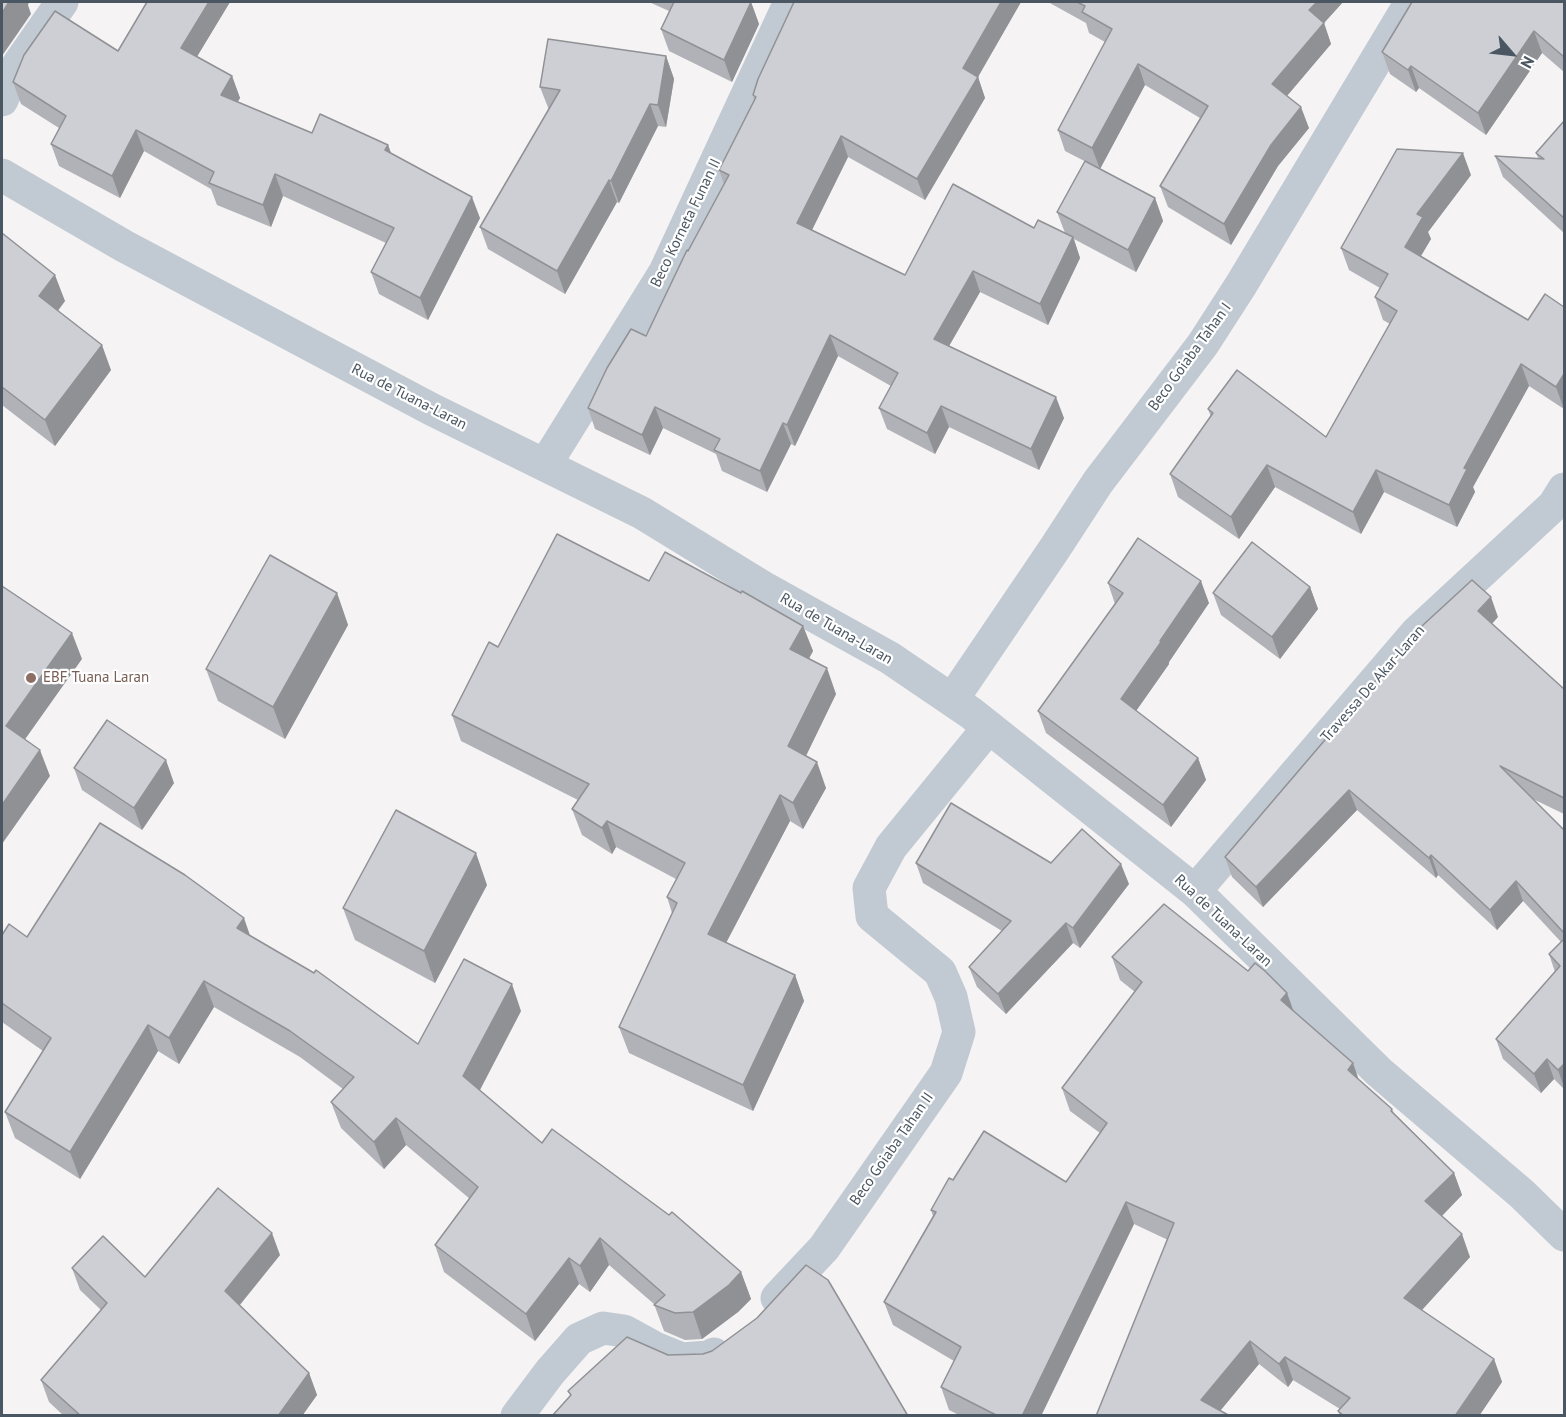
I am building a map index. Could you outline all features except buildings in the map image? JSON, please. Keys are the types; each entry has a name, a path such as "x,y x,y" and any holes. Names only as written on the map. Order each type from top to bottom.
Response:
{"street":[{"path":"2,100 16,68 62,2"},
{"name":"Beco Korneta Funan II","path":"545,465 665,272 790,2"},
{"name":"Beco Goiaba Tahan I","path":"952,700 1098,482 1209,334 1411,2"},
{"name":"Rua de Tuana-Laran","path":"2,174 124,246 431,409 642,513 766,589 890,658 952,700 1195,891 1380,1072 1522,1194 1564,1235"},
{"name":"Travessa De Akar-Laran","path":"1195,891 1418,632 1554,506 1564,489"},
{"name":"Beco Goiaba Tahan II","path":"759,1317 824,1248 946,1073 959,1032 951,997 940,972 872,916 869,888 891,846 989,727"},
{"path":"517,1416 550,1372 579,1339 603,1328 624,1331 655,1348 682,1359 709,1357 734,1338"}],"place":[{"name":"EBF Tuana Laran","path":"31,678"}]}
